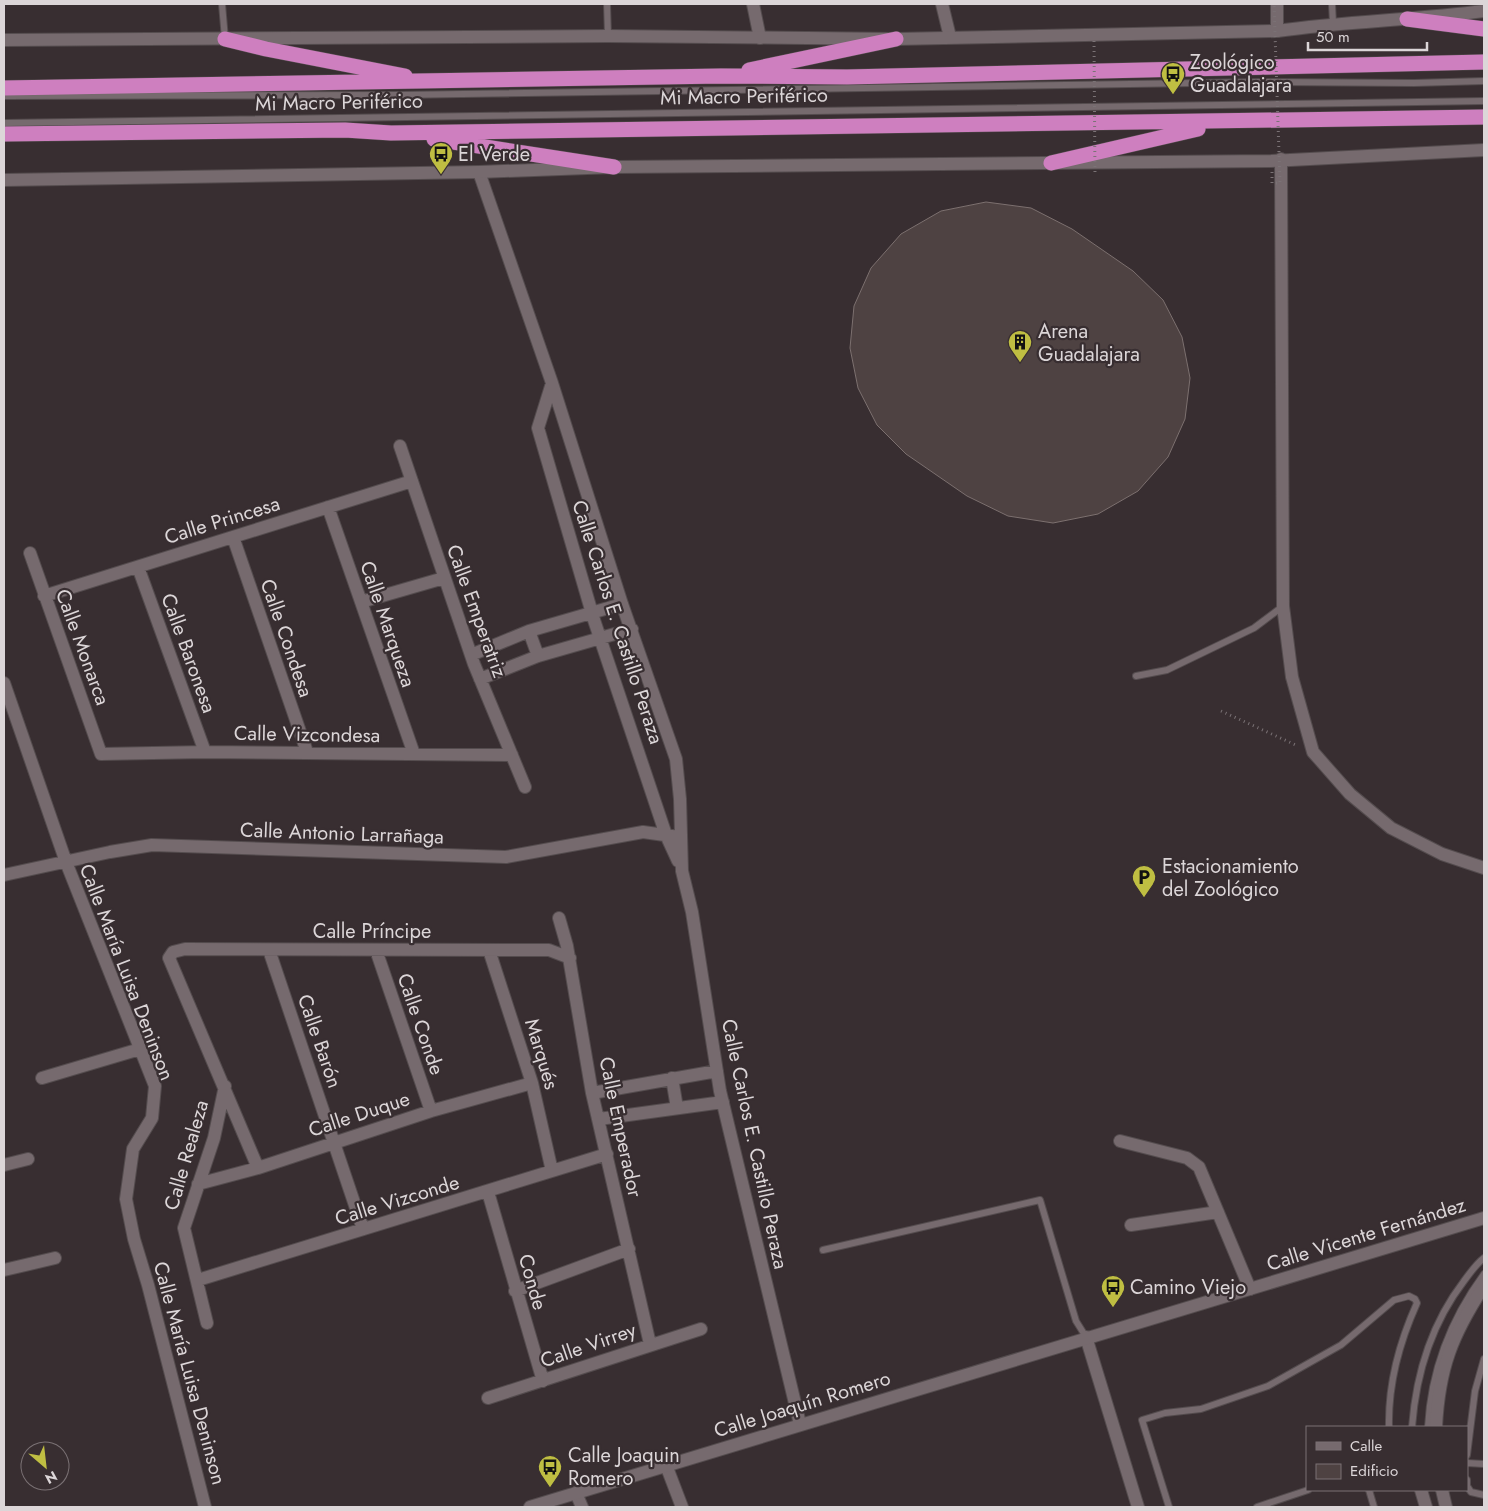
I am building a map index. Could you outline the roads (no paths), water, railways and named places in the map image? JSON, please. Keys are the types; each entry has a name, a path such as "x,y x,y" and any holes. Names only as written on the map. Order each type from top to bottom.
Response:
{"highway":[{"path":"1407,18 1484,29"},
{"path":"225,39 266,49 436,82"},
{"path":"721,76 896,39"},
{"path":"4,88 721,76 848,77 1484,62"},
{"path":"4,134 345,130 391,133 1484,117"},
{"path":"1051,163 1227,122"},
{"path":"391,133 614,167"}],"street":[{"path":"753,4 760,38"},
{"path":"942,4 950,37"},
{"path":"1276,4 1277,31"},
{"path":"4,40 608,36 896,39 1277,31 1333,23 1407,18 1458,9 1483,8"},
{"path":"4,180 479,172 614,167 1280,159 1484,150"},
{"path":"1280,159 1284,606 1292,677 1313,752 1350,794 1390,828 1442,854 1484,868"},
{"name":"Calle Carlos E. Castillo Peraza","path":"479,172 552,383 622,604 676,759 680,799 673,836"},
{"name":"Calle Carlos E. Castillo Peraza","path":"552,383 538,428 600,638 673,836 692,912 723,1102 800,1424"},
{"name":"Calle Emperatriz","path":"400,446 471,655 525,787"},
{"name":"Calle Princesa","path":"44,596 412,480"},
{"name":"Calle Marqueza","path":"328,507 414,754"},
{"name":"Calle Condesa","path":"233,537 306,752"},
{"name":"Calle Monarca","path":"30,553 101,754"},
{"name":"Calle Baronesa","path":"138,567 205,752"},
{"path":"361,602 444,578"},
{"path":"471,655 529,631 622,604"},
{"path":"480,679 538,656 632,629"},
{"path":"529,631 538,656"},
{"name":"Calle María Luisa Deninson","path":"4,683 66,862 155,1086 152,1118 133,1149 126,1199 134,1239 148,1285 206,1507"},
{"name":"Calle Vizcondesa","path":"101,754 306,752 512,755"},
{"name":"Calle Antonio Larrañaga","path":"4,875 152,845 506,857 643,832 673,836"},
{"name":"Calle Emperador","path":"559,918 570,958 592,1093 650,1344"},
{"name":"Calle Príncipe","path":"173,952 185,950 549,950 570,958"},
{"name":"Calle Barón","path":"269,950 335,1140 363,1229"},
{"name":"Calle Conde","path":"376,950 431,1110"},
{"name":"Marqués","path":"489,950 532,1083 552,1171"},
{"name":"Calle Realeza","path":"173,952 169,958 225,1086 258,1168"},
{"path":"42,1078 140,1049"},
{"path":"592,1093 717,1071"},
{"path":"672,1078 677,1108"},
{"name":"Calle Duque","path":"198,1184 258,1168 335,1140 431,1110 532,1083"},
{"name":"Calle Realeza","path":"207,1323 184,1228 214,1138 225,1086"},
{"path":"599,1119 723,1102"},
{"path":"1120,1141 1187,1158 1199,1167 1250,1289"},
{"name":"Calle Vizconde","path":"198,1280 607,1154"},
{"path":"4,1165 28,1159"},
{"name":"Conde","path":"488,1192 515,1291 543,1381"},
{"path":"1131,1225 1218,1212"},
{"name":"Calle Vicente Fernández","path":"1086,1337 1484,1218"},
{"path":"515,1291 629,1249"},
{"path":"4,1270 55,1258"},
{"path":"1436,1426 1439,1388 1444,1363 1466,1313 1484,1286"},
{"name":"Calle Virrey","path":"488,1398 701,1329"},
{"path":"1086,1337 1138,1507"},
{"name":"Calle Joaquín Romero","path":"532,1507 1086,1337"},
{"path":"666,1465 682,1507"},
{"path":"1421,1491 1426,1507"},
{"path":"1442,1491 1446,1507"},
{"path":"576,1493 582,1507"}],"lane":[{"path":"222,4 225,39"},
{"path":"607,4 608,36"},
{"path":"1332,4 1333,23"},
{"name":"Mi Macro Periférico","path":"4,96 399,95 1260,82 1414,83 1484,81"},
{"name":"Mi Macro Periférico","path":"4,123 1484,101"},
{"path":"1136,676 1167,670 1254,628 1284,606"},
{"path":"823,1250 1040,1200 1076,1321 1086,1337"},
{"path":"1412,1426 1414,1395 1429,1342 1451,1298 1484,1258"},
{"path":"1428,1426 1433,1379 1443,1349 1467,1297 1484,1274"},
{"path":"1169,1507 1142,1420 1165,1413 1201,1409 1268,1386 1326,1354 1362,1329 1394,1300 1409,1296 1415,1299 1417,1303 1396,1356 1389,1426"},
{"path":"1468,1447 1475,1391 1484,1359"},
{"path":"1468,1463 1484,1464"},
{"path":"1468,1488 1471,1492 1484,1495"},
{"path":"1257,1507 1306,1491"},
{"path":"1369,1491 1374,1507"}],"place":[{"name":"Zoológico Guadalajara","path":"1173,95"},
{"name":"El Verde","path":"441,175"},
{"name":"Arena Guadalajara","path":"1020,363"},
{"name":"Estacionamiento del Zoológico","path":"1144,898"},
{"name":"Camino Viejo","path":"1113,1308"},
{"name":"Calle Joaquin Romero","path":"550,1488"}]}
